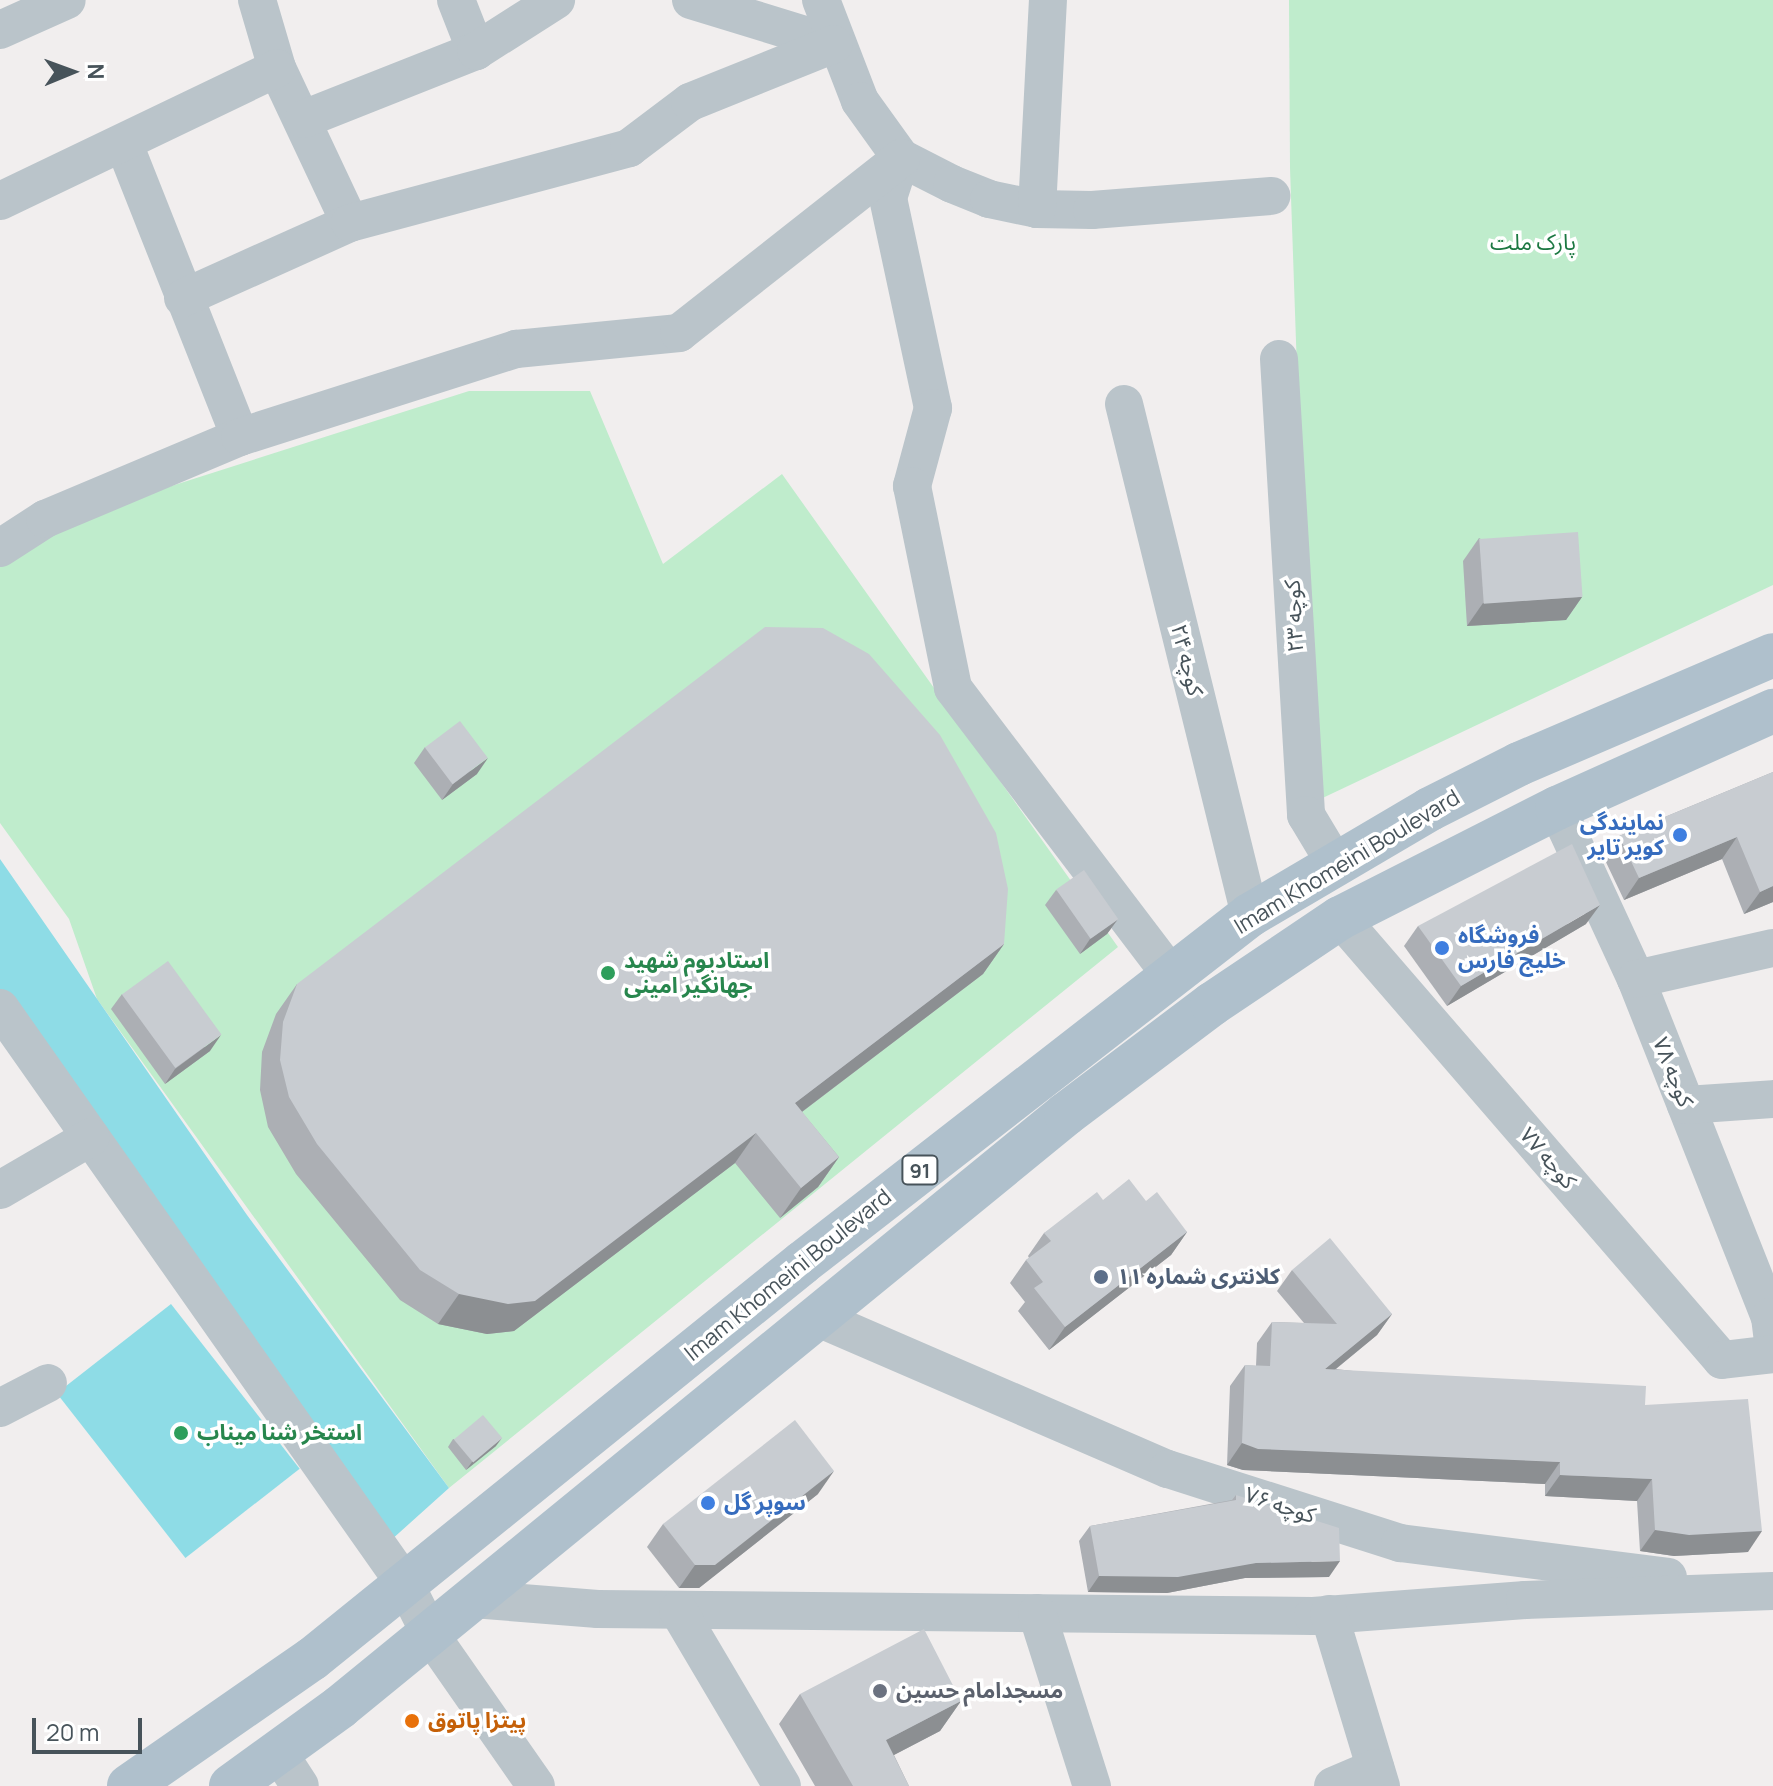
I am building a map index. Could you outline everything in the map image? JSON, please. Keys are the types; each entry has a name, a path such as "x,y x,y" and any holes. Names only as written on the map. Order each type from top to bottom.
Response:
{"main road":[{"name":"Imam Khomeini Boulevard","path":"129,1786 312,1659 1250,915 1519,764 1773,655"},
{"name":"Imam Khomeini Boulevard","path":"231,1786 289,1769 430,1634 1066,1114 1212,1004 1340,918 1557,808 1773,711"}],"street":[{"path":"257,0 277,68 304,119 350,223"},
{"path":"456,0 476,51"},
{"path":"304,119 476,51 556,0"},
{"path":"691,0 834,44"},
{"path":"821,0 834,44 860,101 901,158 989,199 1037,209 1092,210 1271,196"},
{"path":"1037,209 1048,0"},
{"path":"0,30 54,3"},
{"path":"183,298 350,223 629,148 690,102 834,44"},
{"path":"0,201 277,68"},
{"path":"124,144 240,437"},
{"path":"0,548 45,519 240,437 516,349 679,333 901,158"},
{"path":"901,158 888,198 933,408 912,486 953,688 1171,975"},
{"name":"کوچه ۲۳","path":"1279,359 1306,815 1336,865"},
{"name":"کوچه ۲۴","path":"1124,404 1250,915"},
{"name":"کوچه ۷۸","path":"1557,808 1636,979 1770,1317 1773,1343"},
{"name":"کوچه ۷۷","path":"1340,918 1722,1360 1773,1354"},
{"path":"1636,979 1773,948"},
{"path":"0,1008 405,1584 430,1634 536,1786"},
{"path":"1686,1105 1773,1099"},
{"path":"0,1190 91,1137"},
{"name":"کوچه ۷۶","path":"816,1317 1168,1469 1400,1543 1773,1591"},
{"path":"0,1408 48,1383"},
{"path":"473,1599 678,1610 1329,1614 1525,1600 1773,1591"},
{"path":"678,1610 782,1786"},
{"path":"1037,1613 1092,1786"},
{"path":"1329,1614 1378,1777 1333,1786"}],"green space":[{"name":"پارک ملت","path":"1289,0 1773,0 1773,585 1312,803 1290,168"},
{"name":"استادیوم شهید جهانگیر امینی","path":"469,391 590,391 663,564 782,474 1118,947 449,1488 97,999 69,919 0,823 0,556 24,533"}],"water":[{"path":"0,859 247,1215 449,1488 390,1541 0,992"},
{"name":"استخر شنا میناب","path":"171,1304 300,1469 185,1558 57,1393"}],"building":[{"path":"1578,532 1583,597 1484,604 1479,539"},
{"path":"765,627 823,628 869,654 940,735 996,833 1008,889 1004,944 795,1103 839,1157 801,1188 756,1133 535,1301 508,1304 459,1294 420,1270 317,1144 289,1097 280,1060 283,1022 297,984"},
{"path":"460,721 488,758 453,784 425,747"},
{"path":"1773,772 1773,886 1760,892 1737,837 1639,878 1619,836"},
{"path":"1572,844 1600,905 1461,986 1418,926"},
{"path":"1084,870 1118,919 1091,939 1056,890"},
{"path":"168,961 221,1035 175,1068 122,995"},
{"path":"1129,1179 1146,1201 1157,1192 1187,1232 1065,1327 1034,1288 1043,1282 1026,1260 1051,1241 1044,1233 1097,1192 1103,1200"},
{"path":"1330,1238 1392,1314 1325,1369 1646,1386 1645,1405 1748,1399 1762,1531 1689,1535 1655,1530 1652,1479 1560,1475 1560,1462 1258,1449 1242,1443 1245,1365 1270,1366 1272,1322 1337,1324 1292,1270"},
{"path":"483,1415 502,1438 473,1462 454,1439"},
{"path":"795,1420 834,1471 715,1565 695,1565 663,1524"},
{"path":"1236,1495 1339,1528 1340,1561 1256,1563 1178,1577 1099,1576 1090,1526 1236,1500"},
{"path":"924,1629 961,1701 886,1740 909,1786 853,1786 800,1694"}],"place":[{"name":"نمایندگی کویر تایر","path":"1680,835"},
{"name":"فروشگاه خلیج فارس","path":"1442,948"},
{"name":"استادیوم شهید جهانگیر امینی","path":"608,973"},
{"name":"کلانتری شماره ۱۱","path":"1101,1277"},
{"name":"استخر شنا میناب","path":"181,1433"},
{"name":"سوپر گل","path":"708,1503"},
{"name":"مسجدامام حسین","path":"880,1691"},
{"name":"پیتزا پاتوق","path":"412,1721"}]}
